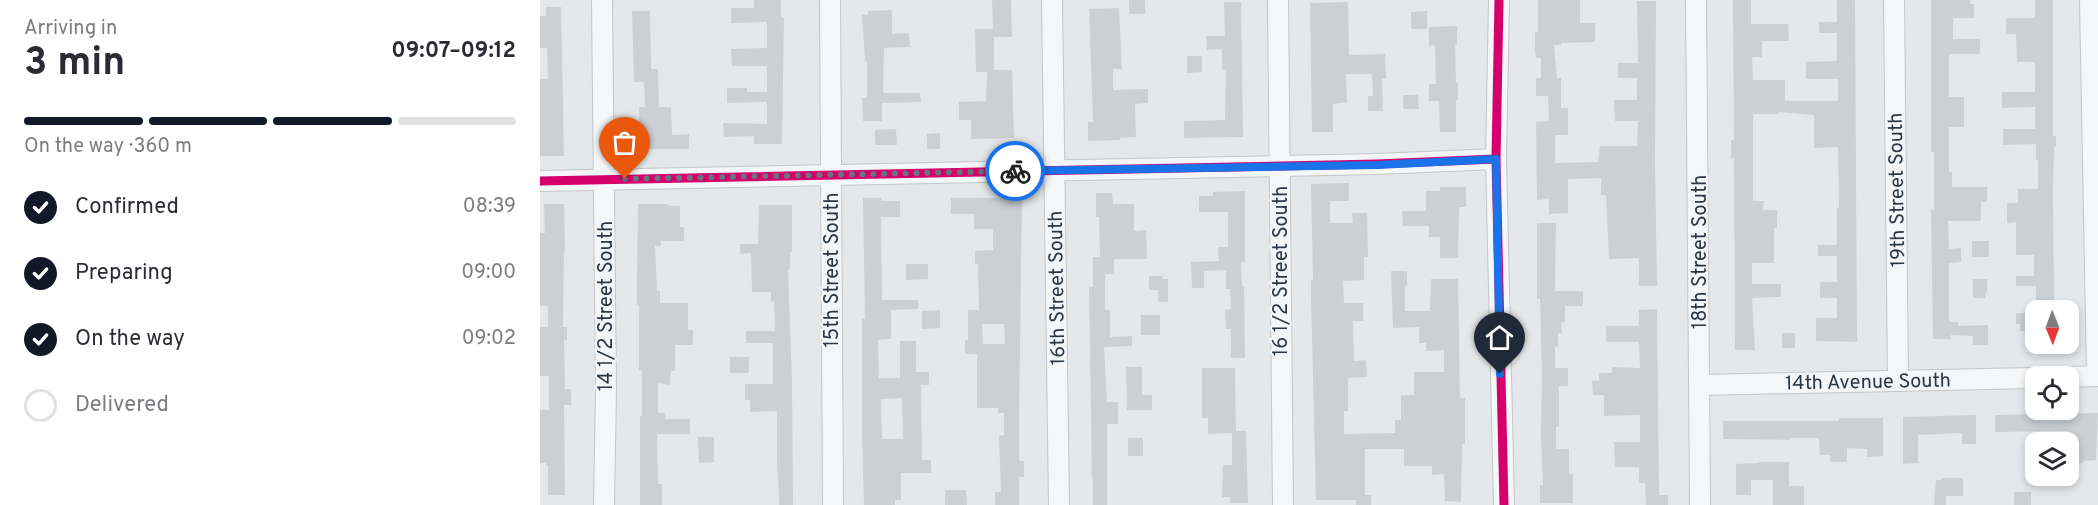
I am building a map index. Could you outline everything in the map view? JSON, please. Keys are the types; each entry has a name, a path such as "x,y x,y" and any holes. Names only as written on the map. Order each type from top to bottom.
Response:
{"street":[{"name":"14 1/2 Street South","path":"602,0 604,505"},
{"name":"15th Street South","path":"830,0 833,505"},
{"name":"16th Street South","path":"1052,0 1059,505"},
{"name":"16 1/2 Street South","path":"1278,0 1283,505"},
{"path":"1499,0 1496,159 1504,505"},
{"name":"18th Street South","path":"1696,0 1700,505"},
{"name":"19th Street South","path":"1894,0 1898,381"},
{"path":"2079,377 2097,376 2090,0"},
{"path":"540,181 1377,165 1496,159"},
{"name":"14th Avenue South","path":"1700,385 2025,378"}],"building":[{"path":"754,0 781,0 781,18 784,18 782,144 754,144 754,136 724,137 723,123 767,124 767,102 727,103 727,88 747,88 747,92 767,92 767,66 732,66 731,49 767,48 767,22 731,23 731,8 754,8"},
{"path":"992,0 1011,0 1012,37 994,37 994,70 1012,70 1014,138 971,139 971,120 959,120 959,102 986,101 987,72 976,72 975,29 993,29"},
{"path":"1129,0 1145,0 1145,14 1129,14"},
{"path":"1538,0 1580,0 1580,23 1595,23 1595,42 1554,45 1557,78 1561,78 1561,108 1568,108 1568,135 1555,135 1555,163 1598,162 1600,146 1637,146 1638,121 1615,121 1614,100 1637,100 1637,78 1618,78 1618,63 1638,63 1637,1 1656,1 1657,286 1639,286 1639,258 1609,259 1606,195 1601,195 1601,178 1568,179 1568,213 1549,214 1549,199 1537,200 1536,122 1549,121 1548,96 1536,96 1536,78 1541,78 1541,58 1536,58 1535,51 1535,32 1538,32"},
{"path":"1733,0 1751,0 1751,24 1788,24 1789,41 1762,41 1762,57 1752,57 1753,80 1785,80 1785,101 1838,101 1838,79 1806,79 1806,62 1837,61 1837,33 1819,33 1819,22 1837,22 1837,0 1855,0 1857,342 1816,341 1816,318 1837,318 1837,298 1820,298 1820,282 1837,282 1837,256 1818,256 1818,245 1837,245 1838,147 1814,148 1814,115 1779,112 1779,114 1753,114 1753,201 1764,201 1763,210 1777,210 1777,228 1774,228 1774,263 1752,263 1752,284 1781,284 1781,297 1752,298 1755,350 1735,350 1734,158 1731,158 1731,140 1734,140"},
{"path":"1931,0 1970,0 1970,4 1974,4 1974,18 1953,18 1953,39 1980,39 1980,54 1949,54 1949,97 1964,97 1964,127 1949,127 1949,172 1952,172 1952,187 1987,187 1987,202 1981,202 1981,221 1948,221 1949,249 1961,248 1961,262 1949,263 1949,320 1958,322 1958,326 1988,325 1988,345 1973,345 1973,336 1951,335 1950,339 1933,339 1931,210 1934,210 1934,152 1931,152"},
{"path":"2035,0 2053,0 2053,136 2056,136 2053,190 2054,300 2036,300 2036,286 2016,286 2016,276 2034,276 2034,255 2016,255 2016,222 2007,223 2007,203 2018,203 2018,189 2038,189 2038,160 2036,160 2036,144 2003,145 2003,129 2035,129 2035,107 2002,108 2002,92 2035,92 2035,62 2017,62 2016,34 2006,34 2006,18 2035,18"},
{"path":"1224,2 1241,2 1243,137 1184,138 1184,121 1225,120 1226,70 1222,70 1222,49 1207,50 1206,36 1225,36"},
{"path":"1348,2 1349,54 1385,54 1386,79 1382,79 1383,111 1368,111 1368,96 1373,96 1372,74 1346,74 1347,102 1333,104 1333,132 1312,132 1310,3"},
{"path":"546,7 561,7 564,156 540,156 540,79 548,79 547,48 540,48 540,16 546,16"},
{"path":"1119,8 1122,69 1113,69 1113,90 1148,89 1148,103 1135,104 1136,137 1088,141 1088,122 1093,122 1089,9"},
{"path":"892,10 892,34 909,33 910,47 884,48 883,93 920,93 921,102 882,103 882,121 863,121 862,98 867,98 867,61 865,61 862,15 868,15 868,11"},
{"path":"632,11 650,11 651,69 658,69 659,107 671,107 672,135 689,134 689,149 640,149 639,107 645,107 644,82 634,82"},
{"path":"1427,11 1427,29 1411,29 1411,12"},
{"path":"1457,26 1457,45 1455,45 1456,83 1458,83 1456,132 1440,132 1439,101 1429,101 1429,84 1436,84 1435,45 1429,46 1429,27"},
{"path":"1187,56 1202,56 1202,72 1187,73"},
{"path":"1403,95 1418,95 1419,109 1403,109"},
{"path":"896,129 897,145 875,145 875,130"},
{"path":"940,133 940,149 927,149 927,134"},
{"path":"1349,183 1349,201 1330,201 1330,223 1353,223 1352,213 1367,213 1368,257 1364,257 1364,280 1343,281 1344,303 1363,303 1363,321 1353,321 1354,361 1366,360 1367,377 1348,378 1348,411 1344,411 1344,434 1395,433 1395,420 1401,420 1401,395 1414,395 1414,372 1444,372 1444,350 1426,351 1426,343 1419,343 1419,327 1393,328 1391,271 1407,271 1405,311 1430,311 1431,279 1458,279 1460,398 1465,398 1461,502 1445,501 1444,474 1432,475 1432,466 1404,466 1404,449 1365,449 1365,495 1371,495 1371,505 1356,505 1356,500 1316,500 1311,184"},
{"path":"1440,187 1466,187 1466,207 1459,207 1458,258 1440,258 1440,237 1429,237 1429,226 1403,226 1402,211 1426,211 1426,191 1440,191"},
{"path":"1245,191 1245,262 1241,262 1242,287 1244,287 1245,358 1231,358 1231,329 1226,329 1225,310 1231,309 1230,289 1226,289 1226,270 1204,271 1204,288 1192,288 1191,262 1219,261 1218,247 1228,247 1228,212 1199,212 1199,196 1213,196 1213,192"},
{"path":"1096,193 1112,193 1113,204 1134,204 1134,231 1146,230 1147,259 1114,259 1114,274 1105,274 1105,310 1110,310 1110,337 1132,336 1132,346 1104,347 1107,402 1118,402 1118,424 1107,424 1107,505 1093,505 1092,479 1089,287 1093,287 1093,257 1100,257"},
{"path":"1022,195 1019,461 1024,461 1024,477 1019,477 1019,505 995,505 995,492 1001,492 999,436 1004,435 1004,413 998,413 998,408 977,408 977,354 965,354 965,340 968,340 968,310 979,310 978,264 975,264 975,251 993,250 993,229 974,229 974,214 951,214 951,198 1008,198 1008,196","holes":["982,324 1004,324 1005,344 983,344"]},
{"path":"863,198 900,201 900,217 881,217 882,300 918,300 918,309 891,310 891,339 878,340 879,378 900,378 900,341 916,341 916,372 929,372 929,385 921,385 922,460 931,460 931,473 901,473 901,500 895,500 895,505 864,505 862,319 865,319","holes":["902,398 903,439 882,439 881,399"]},
{"path":"544,204 564,204 563,327 567,327 567,340 564,340 565,389 571,389 571,405 564,405 565,495 548,495 548,465 540,463 540,410 549,410 549,376 540,376 540,327 548,327 548,306 540,306 540,233 545,233"},
{"path":"638,204 680,206 680,227 684,227 684,241 661,241 661,246 655,246 657,291 660,291 660,303 688,303 688,330 693,330 693,345 675,345 675,371 671,371 670,385 658,383 658,413 665,413 665,419 690,419 690,434 657,434 658,484 662,484 662,505 640,505 642,370 639,370 639,305 637,305"},
{"path":"759,205 792,205 792,252 790,252 790,269 788,269 793,505 779,505 777,411 750,412 750,400 745,400 745,384 773,384 773,343 746,343 746,331 775,331 774,302 771,301 771,292 752,292 751,253 740,254 740,244 758,244"},
{"path":"1537,223 1556,223 1555,291 1583,291 1583,306 1565,306 1565,322 1561,322 1562,333 1558,333 1558,346 1555,347 1555,368 1568,368 1568,386 1559,386 1559,427 1556,427 1556,449 1569,449 1569,474 1573,474 1573,503 1540,503 1540,485 1543,485 1542,376 1540,299 1537,299"},
{"path":"1972,241 1989,241 1989,257 1972,257"},
{"path":"906,264 928,264 928,279 906,280"},
{"path":"1149,276 1163,276 1163,279 1168,279 1168,302 1158,302 1158,290 1149,290"},
{"path":"1973,279 1987,279 1985,298 1973,298"},
{"path":"1657,309 1659,495 1668,495 1668,505 1646,505 1645,483 1639,483 1639,467 1615,467 1614,442 1640,442 1640,415 1604,416 1604,395 1593,395 1592,381 1599,381 1599,373 1612,373 1612,367 1640,368 1639,342 1606,342 1606,326 1639,326 1639,310"},
{"path":"940,310 940,328 922,329 922,311"},
{"path":"2016,313 2025,313 2025,331 2020,331 2020,324 2016,324"},
{"path":"1141,315 1160,315 1160,335 1141,335"},
{"path":"1782,333 1795,333 1795,348 1782,348"},
{"path":"730,357 749,357 749,373 730,373"},
{"path":"1126,367 1142,367 1142,395 1152,395 1152,410 1127,410"},
{"path":"1202,368 1235,368 1236,431 1246,431 1248,503 1230,503 1230,497 1222,497 1223,465 1232,465 1232,433 1208,434 1208,418 1202,418"},
{"path":"2079,413 2098,413 2096,460 2079,463 2079,432 1995,432 1995,415 2025,414 2025,420 2079,420"},
{"path":"1976,415 1976,444 1962,444 1962,433 1918,435 1918,463 1903,464 1903,417"},
{"path":"1839,418 1883,418 1883,456 1867,457 1867,449 1847,448 1847,462 1830,462 1830,455 1820,455 1819,438 1723,439 1723,421 1839,421"},
{"path":"698,437 714,437 714,462 699,463"},
{"path":"1128,438 1143,438 1143,456 1128,456"},
{"path":"1789,462 1789,486 1804,486 1804,505 1773,505 1773,480 1751,480 1751,495 1736,495 1736,464"},
{"path":"1941,478 1963,478 1963,496 1946,496 1946,505 1934,505 1936,480 1941,480"},
{"path":"945,490 966,490 967,505 945,505"},
{"path":"2014,492 2031,492 2031,505 2014,505"}],"cycle path":[{"path":"1499,0 1496,159 1504,505"},
{"path":"540,181 1377,164 1496,159"}],"way so far":[{"path":"625,179 1015,171"}],"route":[{"path":"1015,171 1377,165 1496,159 1500,374"}]}
